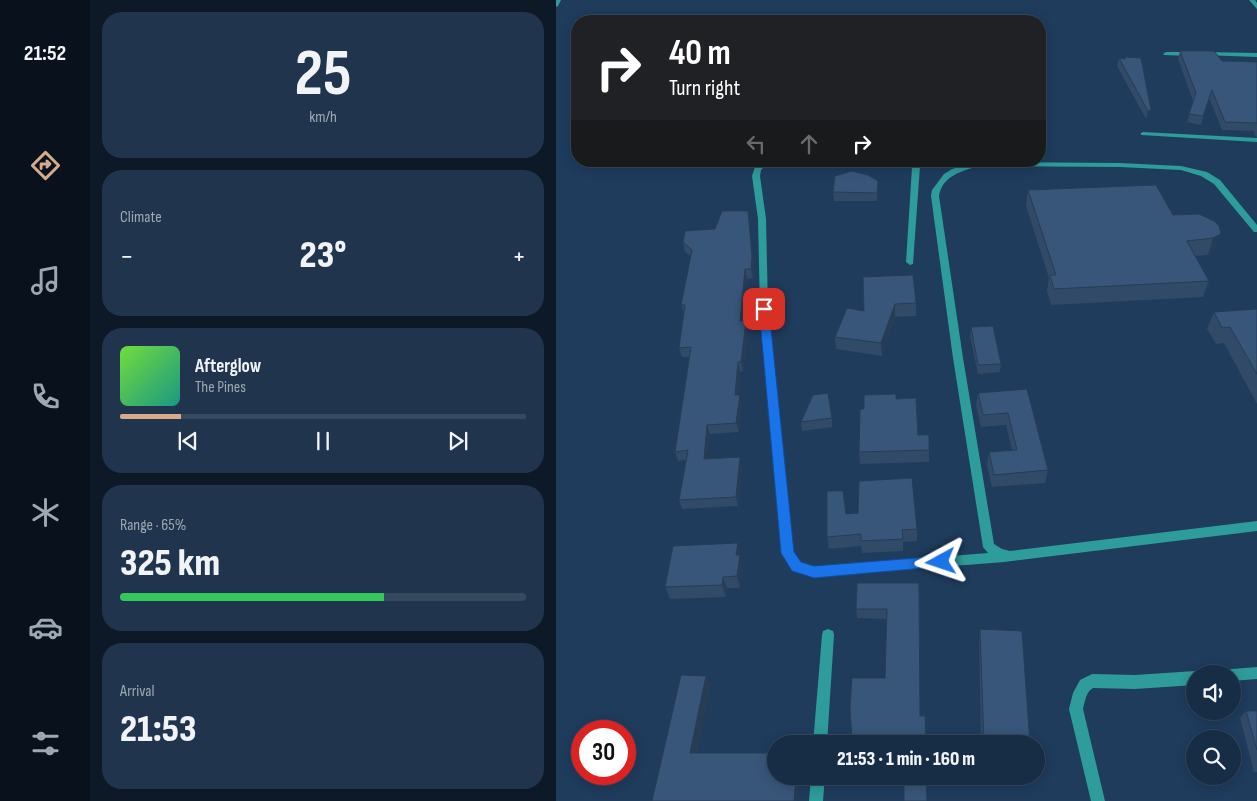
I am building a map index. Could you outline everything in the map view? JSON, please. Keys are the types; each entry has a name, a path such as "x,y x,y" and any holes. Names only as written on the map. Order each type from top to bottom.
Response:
{"street":[{"path":"556,4 558,0"},
{"path":"1252,0 1257,7"},
{"path":"1166,54 1257,55"},
{"path":"1143,134 1257,140"},
{"path":"1046,163 1181,168 1204,174 1217,182 1257,230"},
{"path":"761,167 756,176 762,219 764,309 787,553 796,566 814,572 1010,556 1257,526"},
{"path":"910,262 916,167"},
{"path":"968,167 955,171 940,184 935,196 938,228 989,547 999,554 1010,556"},
{"path":"821,735 828,635"},
{"path":"1241,674 1257,673"},
{"path":"1098,801 1076,710 1080,693 1085,685 1092,681 1135,682 1186,679"},
{"path":"816,801 817,785"}],"building":[{"path":"1180,51 1214,51 1222,61 1257,62 1257,123 1225,122 1212,90 1203,116 1189,114 1196,93"},
{"path":"1125,57 1141,58 1151,110 1148,111 1119,58 1125,59"},
{"path":"852,171 868,175 878,181 877,193 833,192 835,176"},
{"path":"1156,185 1173,215 1199,214 1214,221 1219,226 1221,234 1213,238 1187,241 1209,281 1054,289 1050,275 1056,275 1028,190"},
{"path":"722,211 748,211 752,256 751,269 745,269 740,321 746,321 741,362 738,362 735,395 740,395 736,423 707,425 704,459 740,457 736,497 679,500 688,450 675,452 691,347 679,348 685,305 681,305 692,250 683,242 685,231 715,229"},
{"path":"913,275 916,303 895,304 881,343 835,337 847,308 864,311 863,277"},
{"path":"1257,309 1257,374 1230,327 1222,328 1214,312"},
{"path":"993,326 1001,364 978,365 971,327"},
{"path":"1027,389 1048,470 994,475 989,452 1017,450 1008,413 983,415 978,393"},
{"path":"828,393 832,418 801,422 813,395"},
{"path":"896,394 896,399 916,398 918,435 929,435 929,450 859,452 860,409 864,409 864,395"},
{"path":"912,478 917,529 902,530 903,539 861,541 861,534 827,537 827,491 843,491 846,514 858,513 859,481"},
{"path":"738,543 736,555 740,555 737,576 723,577 722,585 665,587 673,546"},
{"path":"857,583 919,583 920,716 925,716 926,735 852,735 850,708 852,678 885,678 887,609 856,609"},
{"path":"980,629 1022,631 1029,735 984,735"},
{"path":"681,675 706,676 690,753 767,753 767,785 795,785 794,801 652,801"},
{"path":"1246,711 1257,711 1257,750"},
{"path":"904,785 926,785 927,801 904,801"}],"route":[{"path":"764,309 777,429 787,553 796,566 814,572 941,562"}]}
